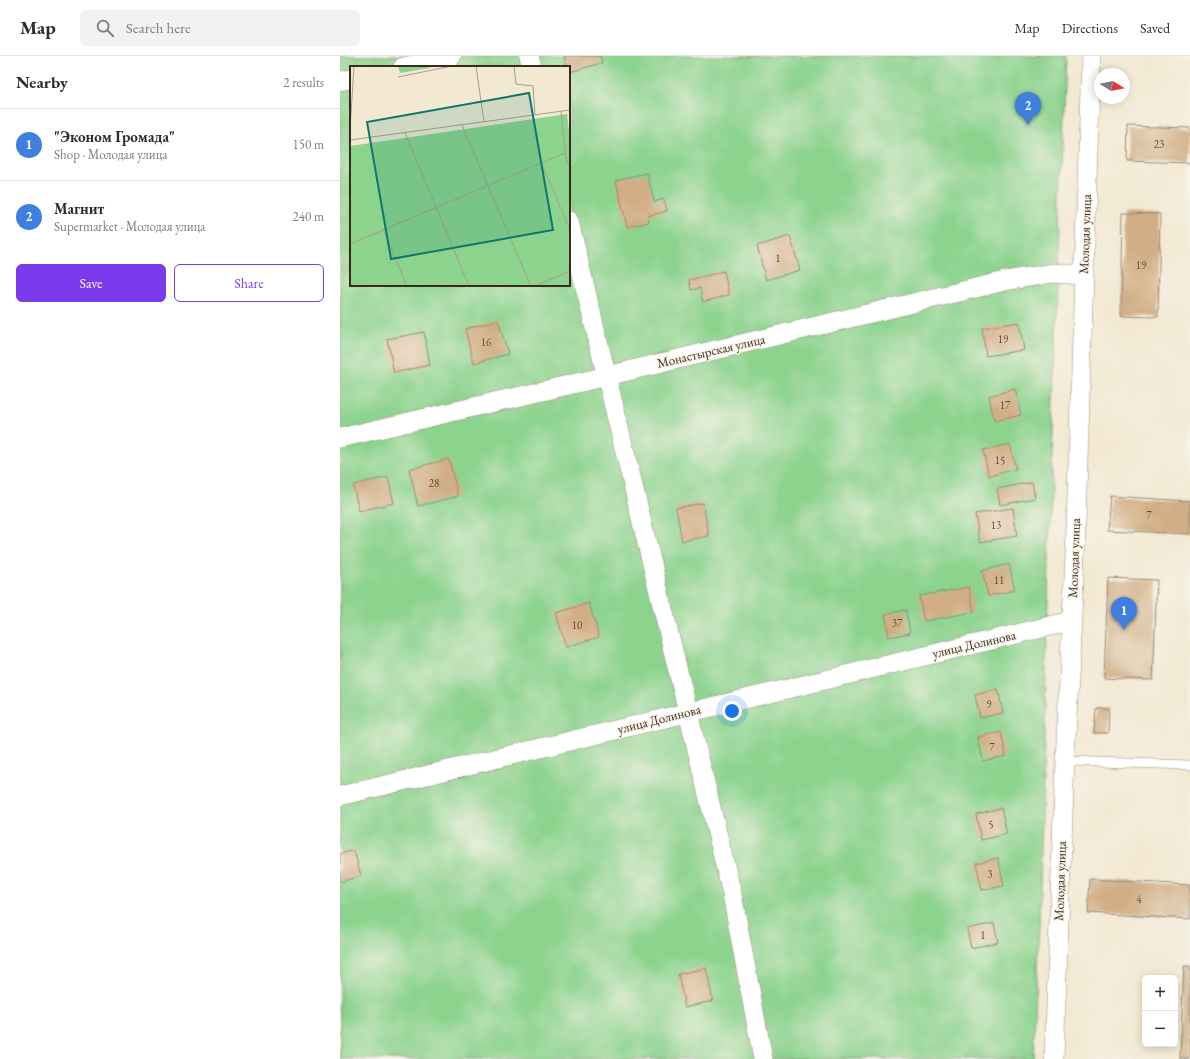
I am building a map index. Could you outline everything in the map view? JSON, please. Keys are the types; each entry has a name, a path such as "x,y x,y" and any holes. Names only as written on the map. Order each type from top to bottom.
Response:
{"street":[{"path":"407,66 452,56"},
{"path":"529,56 532,66"},
{"name":"Молодая улица","path":"1054,1059 1076,517 1091,56"},
{"path":"340,82 350,79"},
{"path":"570,225 732,894 758,1058"},
{"name":"Монастырская улица","path":"340,438 1005,281 1052,273 1083,276"},
{"name":"улица Долинова","path":"340,796 1071,621"}],"lane":[{"path":"1065,761 1190,765"}],"green space":[{"path":"340,56 1066,56 1052,458 1039,925 1033,1059 340,1059"}],"building":[{"path":"564,56 600,56 602,63 570,72 570,66 567,66"},
{"path":"1128,126 1190,128 1190,163 1127,161"},
{"path":"647,173 654,202 664,199 667,211 648,216 649,222 627,227 616,180"},
{"path":"1123,213 1160,214 1158,317 1121,316"},
{"path":"790,236 800,270 766,280 757,246"},
{"path":"724,271 729,295 703,302 700,288 691,290 689,280"},
{"path":"498,320 508,354 474,363 465,329"},
{"path":"1019,322 1024,350 986,356 982,328"},
{"path":"424,332 430,365 394,373 387,339"},
{"path":"1015,389 1021,415 994,421 989,396"},
{"path":"1010,444 1016,469 989,476 983,450"},
{"path":"449,459 458,496 418,506 409,469"},
{"path":"388,477 394,503 359,511 353,485"},
{"path":"1032,482 1035,498 1000,505 997,489"},
{"path":"1110,496 1190,501 1190,534 1107,530"},
{"path":"703,503 709,536 682,541 676,508"},
{"path":"1013,508 1017,536 980,542 975,514"},
{"path":"1009,564 1015,590 988,596 982,571"},
{"path":"1108,578 1157,580 1153,680 1104,678"},
{"path":"969,587 974,612 924,621 919,596"},
{"path":"589,603 599,637 566,647 556,613"},
{"path":"906,610 910,633 889,637 885,614"},
{"path":"998,689 1003,713 980,718 975,695"},
{"path":"1096,708 1109,708 1108,733 1094,733"},
{"path":"1001,732 1006,756 983,761 978,737"},
{"path":"1001,808 1007,834 981,840 976,814"},
{"path":"354,850 361,876 340,882 340,854"},
{"path":"998,858 1004,886 982,890 976,863"},
{"path":"1090,879 1190,885 1190,919 1088,913"},
{"path":"994,923 998,942 971,948 967,929"},
{"path":"1184,966 1190,966 1190,1059 1180,1059"},
{"path":"706,968 713,1001 685,1007 678,974"}],"place":[{"name":"Магнит","path":"1028,125"},
{"name":"\"Эконом Громада\"","path":"1124,630"}]}
